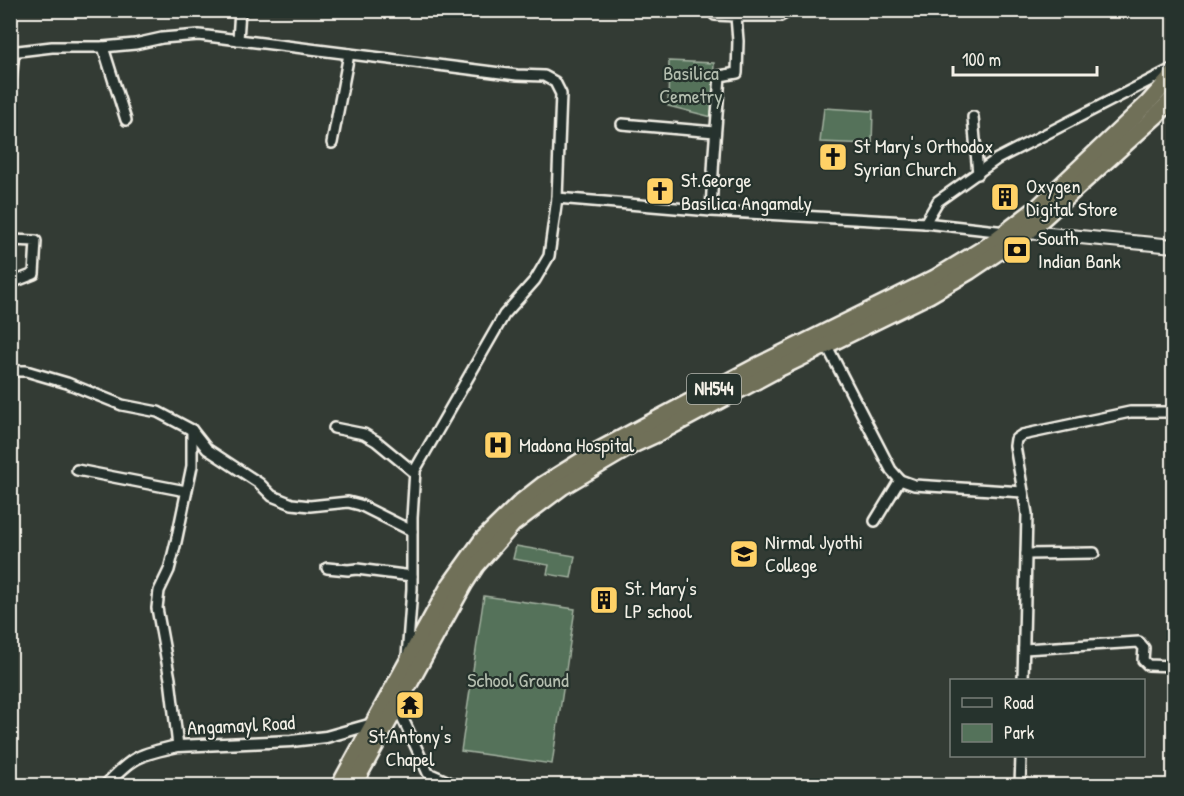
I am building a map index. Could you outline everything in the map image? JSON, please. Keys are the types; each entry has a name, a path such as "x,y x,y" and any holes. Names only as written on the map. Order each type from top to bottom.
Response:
{"highway":[{"name":"NH544","path":"353,786 406,662 439,602 464,562 499,522 543,484 597,451 758,366 935,278 986,247 1037,208 1129,122 1173,74"},
{"name":"NH544","path":"339,786 381,723 398,706 476,566 513,524 579,475 634,444 782,367 929,295 970,271 1028,232 1156,116 1173,97"}],"main road":[{"path":"1028,232 1173,246"}],"street":[{"path":"238,40 240,10"},
{"path":"714,10 715,15 736,16 780,16 791,10"},
{"path":"711,211 720,76 736,73 738,41 736,16"},
{"path":"10,90 12,52 52,47 103,46 199,35 517,75 543,76 555,82 561,94 557,198 549,256 535,280 504,315 415,473 412,576 406,662"},
{"path":"103,46 126,120"},
{"path":"332,142 349,54"},
{"path":"925,223 938,201 997,159 1173,68"},
{"path":"973,117 978,174"},
{"path":"622,124 716,132"},
{"path":"557,198 711,211 925,223 1005,232 1028,232"},
{"path":"10,240 36,241 34,274 10,286"},
{"path":"827,346 891,470 900,480 914,484 1023,492"},
{"path":"10,371 26,371 67,383 122,405 158,412 192,430 207,449 259,483 272,496 292,504 310,506 348,502 360,505 412,531"},
{"path":"1023,679 1027,514 1015,446 1016,439 1022,435 1130,412 1173,412"},
{"path":"334,428 364,434 415,473"},
{"path":"178,746 170,679 157,608 159,591 169,570 192,466 192,430"},
{"path":"77,470 186,491"},
{"path":"875,520 900,480"},
{"path":"1026,554 1094,553"},
{"path":"327,568 357,569 412,576"},
{"path":"1024,649 1139,642 1144,648 1143,660 1148,665 1173,666"},
{"path":"398,706 428,773 458,786"},
{"name":"Angamayl Road","path":"105,786 122,768 138,756 178,746 291,741 326,737 381,723"},
{"path":"1020,786 1021,757"}],"green space":[{"name":"Basilica Cemetry","path":"669,61 714,63 712,117 668,106"},
{"path":"824,108 873,111 872,144 820,142"},
{"path":"516,546 575,556 571,578 547,574 549,565 513,559"},
{"name":"School Ground","path":"484,596 575,609 552,764 461,751"}],"place":[{"name":"St Mary's Orthodox Syrian Church","path":"833,157"},
{"name":"St.George Basilica Angamaly","path":"660,191"},
{"name":"Oxygen Digital Store","path":"1005,197"},
{"name":"South Indian Bank","path":"1017,250"},
{"name":"Madona Hospital","path":"498,445"},
{"name":"Nirmal Jyothi College","path":"744,554"},
{"name":"St. Mary's LP school","path":"604,600"},
{"name":"St.Antony's Chapel","path":"410,705"}]}
